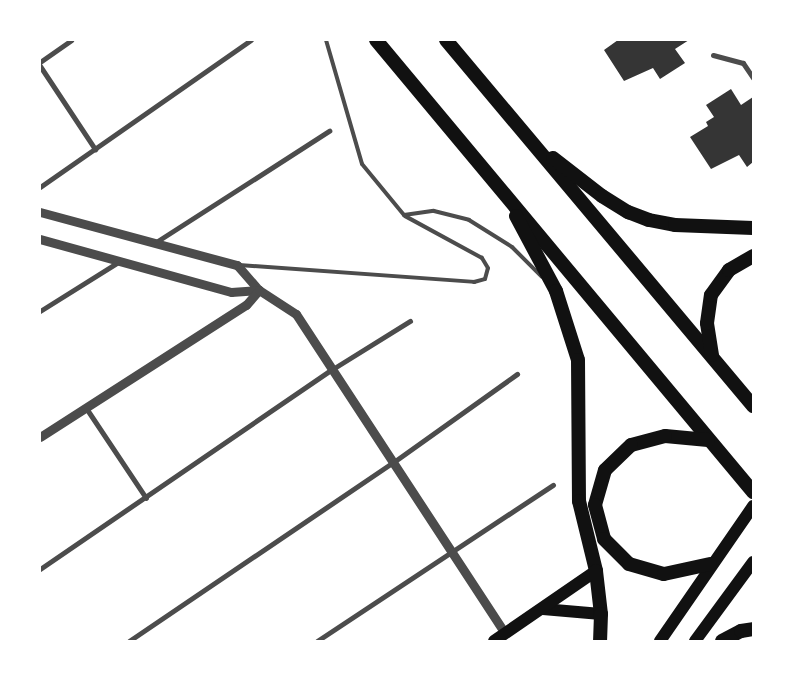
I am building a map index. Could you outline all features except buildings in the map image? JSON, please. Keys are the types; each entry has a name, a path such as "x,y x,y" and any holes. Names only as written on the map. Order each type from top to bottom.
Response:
{"highway":[{"path":"376,40 753,492"},
{"path":"446,40 753,406"},
{"path":"532,141 628,212 675,225 753,228"},
{"path":"501,189 556,291 578,360 579,501 596,571 601,614 600,641"},
{"path":"712,356 707,324 711,295 729,270 753,256"},
{"path":"708,440 665,436 631,445 605,470 595,504 604,539 630,564 664,574 710,564"},
{"path":"722,641 741,631 753,629"}],"main road":[{"path":"660,641 710,564 753,506"},
{"path":"694,641 753,562"},
{"path":"494,641 596,571"},
{"path":"543,609 601,614"}],"street":[{"path":"40,62 71,40"},
{"path":"40,188 251,40"},
{"path":"713,55 743,63 753,78"},
{"path":"40,66 95,149"},
{"path":"156,242 329,131"},
{"path":"40,212 237,265 259,290 296,314 331,370 395,461 505,633"},
{"path":"40,239 122,259 231,292 259,290"},
{"path":"40,311 122,259"},
{"path":"40,437 246,305 259,290"},
{"path":"40,569 331,370 410,321"},
{"path":"129,641 395,461 517,374"},
{"path":"86,408 146,498"},
{"path":"317,641 553,485"}],"lane":[{"path":"237,265 474,282 485,279 488,268 482,258 404,215 362,164 326,40"},
{"path":"404,215 434,211 469,220 512,247 556,291"}]}
